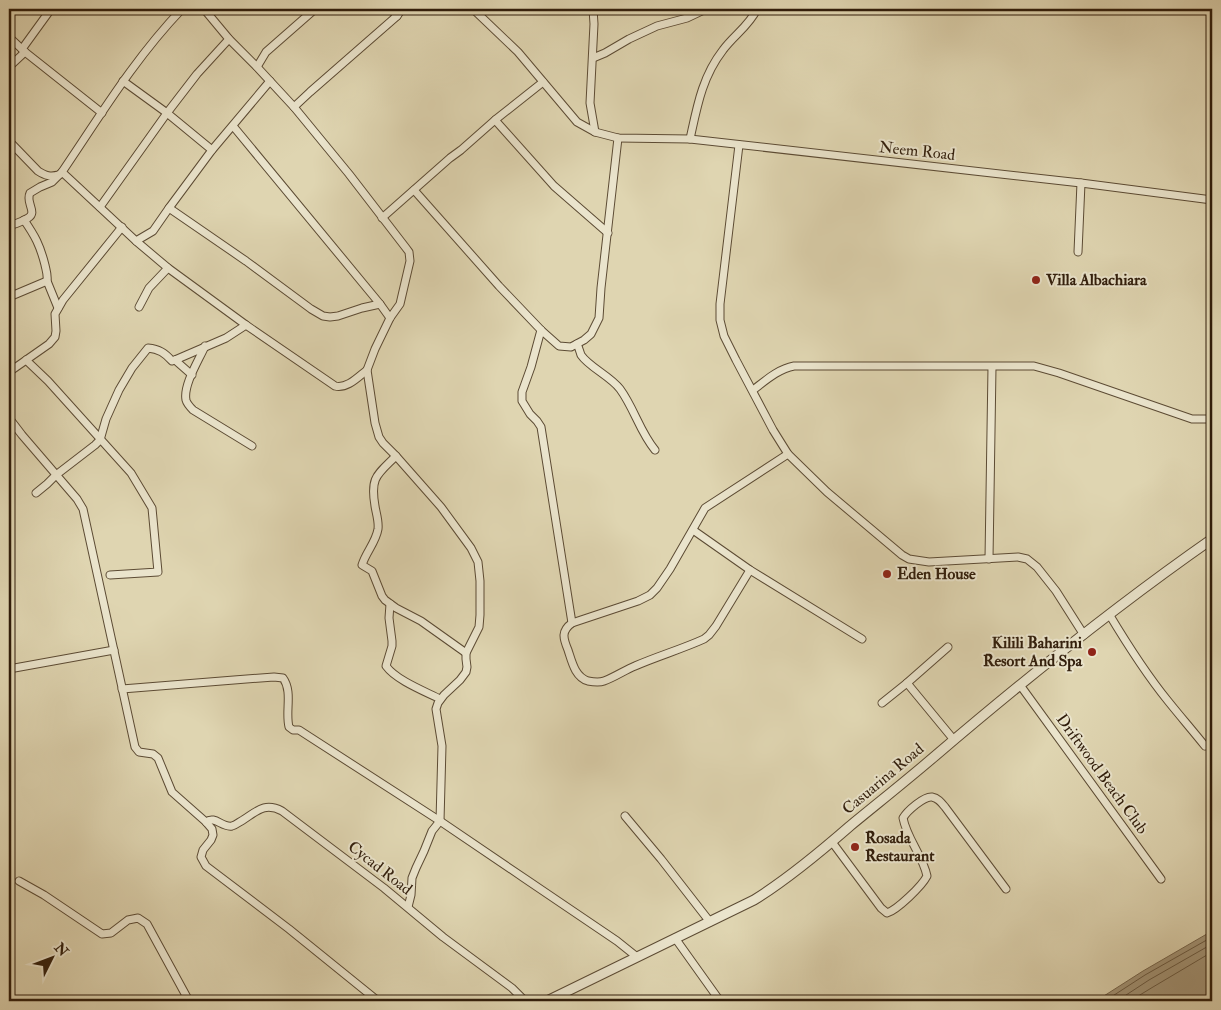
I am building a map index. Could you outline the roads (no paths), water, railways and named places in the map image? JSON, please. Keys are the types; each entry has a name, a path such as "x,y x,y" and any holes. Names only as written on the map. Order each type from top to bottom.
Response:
{"street":[{"path":"9,71 10,66 51,9"},
{"path":"9,226 24,220 32,214 28,199 30,193 52,182 61,173 123,81 156,38 182,9"},
{"path":"204,9 229,39 294,107 349,174 406,248 410,256 401,300 390,318 367,370 375,423 383,443 441,507 471,548 478,562 480,581 479,627 466,653 466,672 440,699 436,709 442,746 440,821 432,831 412,878 408,907"},
{"path":"209,9 226,9"},
{"path":"257,67 266,52 315,9"},
{"path":"390,9 397,16"},
{"path":"294,107 397,16 402,9"},
{"name":"Neem Road","path":"473,9 507,40 577,122 596,132 618,138 690,139 1081,183 1212,200"},
{"path":"593,9 593,58 590,102 596,132"},
{"path":"593,58 656,26 687,18 706,9"},
{"path":"690,139 702,88 717,58 758,9"},
{"path":"9,38 102,113"},
{"path":"100,207 167,113 197,74 229,39"},
{"path":"123,81 167,113 212,150"},
{"path":"136,241 153,231 212,150 270,81"},
{"path":"382,218 450,158 543,82"},
{"path":"495,120 554,186 608,233"},
{"path":"233,126 390,318"},
{"path":"414,190 499,286 541,330 559,346 571,347 591,334 599,318 618,138"},
{"path":"9,141 38,172 49,177 61,173"},
{"path":"740,145 719,313 721,327 736,360 788,454 827,492 909,559 929,562 1018,557 1032,562 1056,590 1084,635"},
{"path":"61,173 168,268 246,325 335,386 340,387 350,383 367,370"},
{"path":"1078,252 1081,183"},
{"path":"169,208 323,316 338,316 380,304"},
{"path":"24,220 37,239 48,276 47,281 58,308"},
{"path":"9,372 49,344 55,337 54,317 58,308 122,228"},
{"path":"139,307 149,288 168,268"},
{"path":"9,297 47,281"},
{"path":"175,360 226,338 246,325"},
{"path":"541,330 522,392 522,400 530,414 538,421 540,427 572,623"},
{"path":"578,344 582,356 620,389 635,414 646,439 655,450"},
{"path":"205,346 188,382 186,399 193,410 252,446"},
{"path":"36,493 100,440 106,419 119,390 132,368 148,348 156,349 166,354 172,361 175,360 192,375"},
{"path":"26,360 48,381 131,473 152,508 158,572 110,575"},
{"path":"753,390 779,371 794,366 1025,366 1059,373 1192,420 1212,419"},
{"path":"989,559 992,367"},
{"path":"9,418 77,499 83,510 136,750 153,754 158,758 172,792 206,822 212,830 214,835 212,840 203,850 201,857 206,866 289,929 378,1001"},
{"path":"750,570 716,626 704,639 632,667 603,681 587,680 576,672 565,643 564,634 567,627 572,623 638,601 650,595 670,569 708,506 788,454"},
{"path":"396,456 377,475 374,483 378,530 362,565 372,571 382,596 390,604 420,621 466,653"},
{"path":"693,530 750,570 862,639"},
{"name":"Casuarina Road","path":"547,1001 710,922 769,891 832,842 1020,685 1109,614 1212,539"},
{"path":"390,604 389,618 392,641 386,666 388,670 398,678 440,699"},
{"path":"1109,614 1151,678 1205,746"},
{"path":"882,703 948,647"},
{"path":"9,669 114,650"},
{"path":"122,689 283,678 288,686 287,721 289,727 293,730 299,730 440,821 617,941 637,957"},
{"path":"907,683 954,740"},
{"name":"Driftwood Beach Club","path":"1020,685 1161,879"},
{"path":"832,842 881,908 887,912 894,910 927,876 903,818 908,811 926,798 931,797 939,800 1006,889"},
{"name":"Cycad Road","path":"206,822 213,820 232,826 266,807 282,811 408,907 526,1001"},
{"path":"625,816 662,859 710,922"},
{"path":"19,881 44,895 102,934 111,933 128,920 138,918 147,924 190,1001"},
{"path":"676,938 720,1001"}],"water":[{"path":"1212,931 1212,1001 1096,1001 1143,971"}],"place":[{"name":"Villa Albachiara","path":"1036,280"},
{"name":"Eden House","path":"887,574"},
{"name":"Kilili Baharini Resort And Spa","path":"1092,652"},
{"name":"Rosada Restaurant","path":"855,847"}]}
